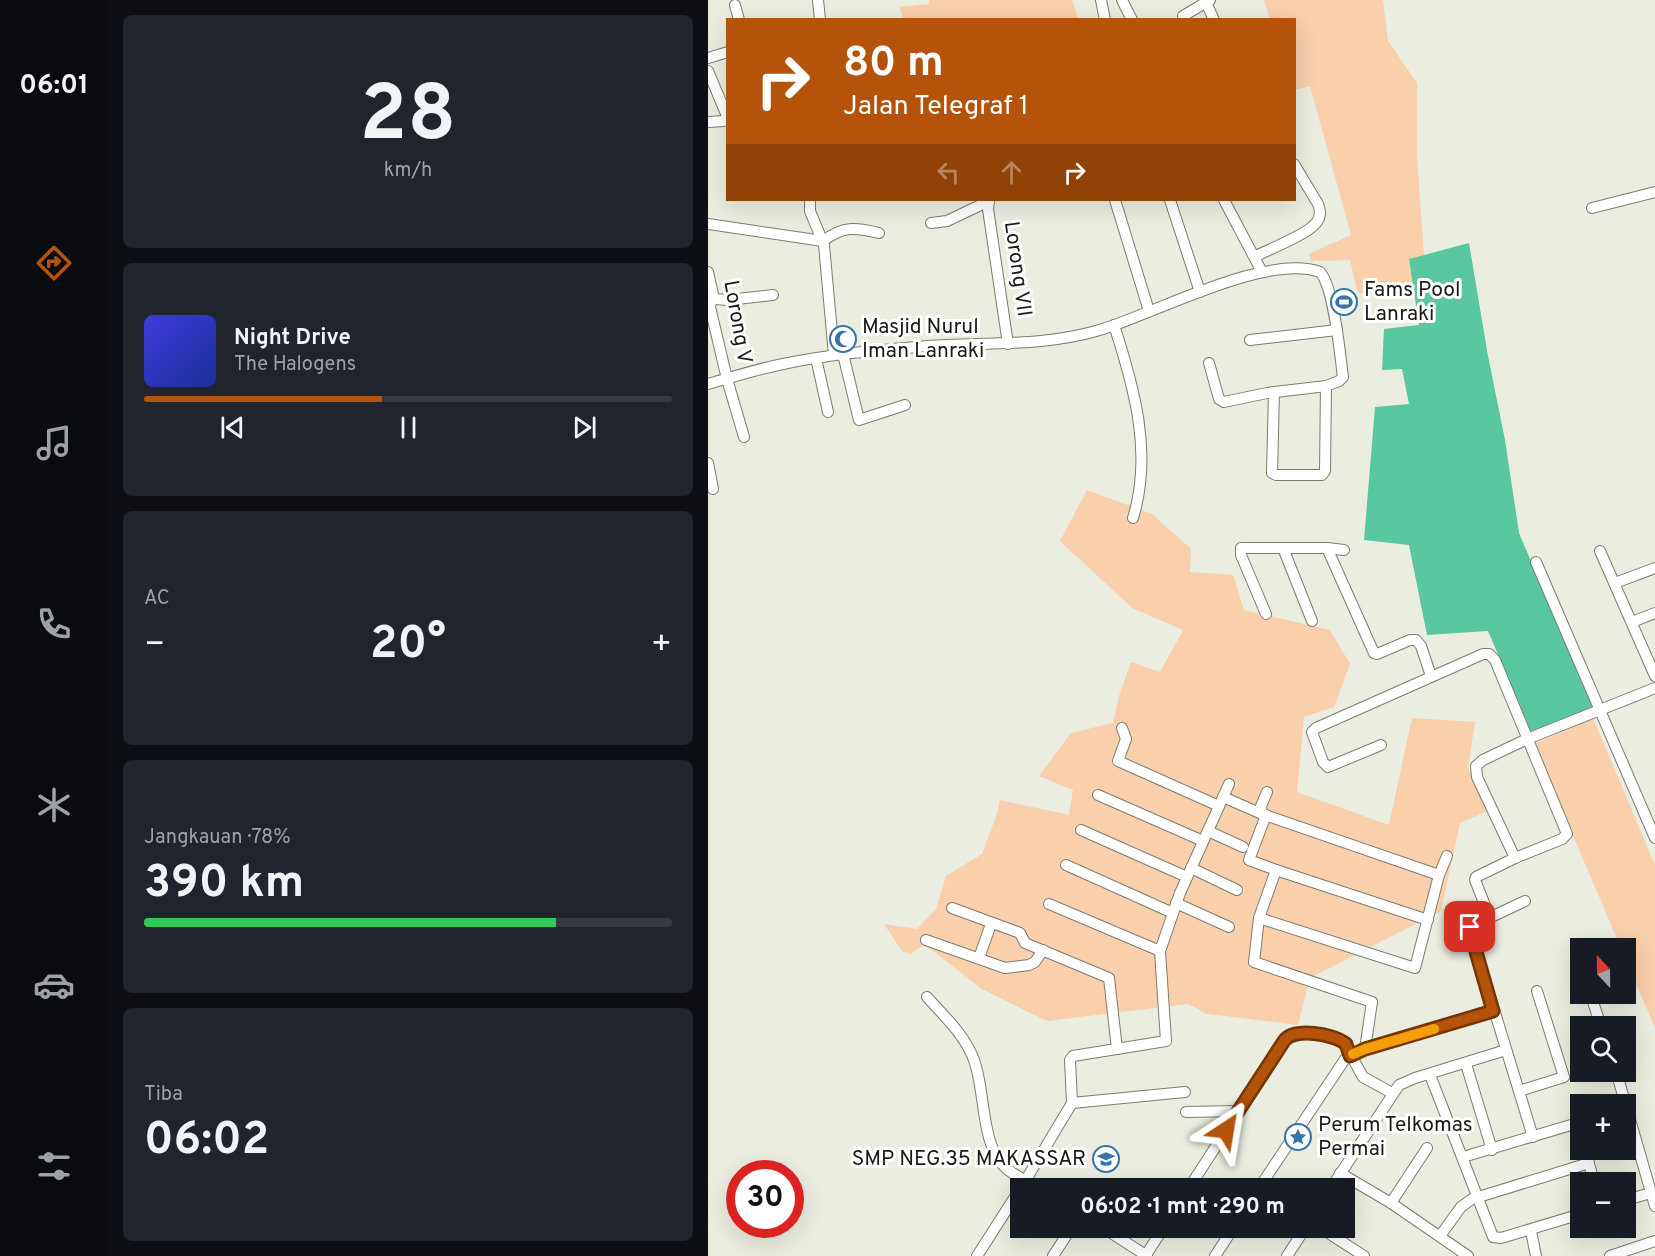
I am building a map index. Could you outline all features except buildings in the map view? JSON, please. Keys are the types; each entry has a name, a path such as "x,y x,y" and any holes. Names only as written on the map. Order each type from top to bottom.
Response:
{"street":[{"path":"818,0 820,18"},
{"path":"1101,0 1105,18"},
{"path":"1122,0 1131,18"},
{"path":"1182,18 1207,1 1213,18"},
{"path":"735,5 738,18"},
{"path":"708,58 726,53"},
{"path":"708,71 726,116"},
{"path":"708,122 721,122 726,119"},
{"path":"1256,256 1301,233 1318,220 1320,210 1318,204 1296,167"},
{"path":"1592,208 1655,192"},
{"path":"810,201 810,211 823,241 839,355 859,420 905,405"},
{"path":"931,223 947,221 987,201"},
{"name":"Lorong VII","path":"989,201 988,209 1008,344"},
{"path":"1115,201 1149,311"},
{"path":"1170,201 1200,292"},
{"path":"1225,201 1256,256 1262,272"},
{"path":"708,224 823,241 831,235 851,228 879,233"},
{"path":"708,384 782,364 839,355 930,346 1008,344 1068,338 1114,325 1200,292 1262,272 1291,267 1311,268 1320,272 1327,285 1336,330 1342,380 1326,386 1274,392 1221,402 1209,363"},
{"name":"Lorong V","path":"708,272 714,299 710,307 744,437"},
{"path":"714,299 728,300 773,295"},
{"path":"1114,325 1134,393 1141,442 1139,493 1133,518"},
{"path":"1250,340 1336,330"},
{"path":"816,358 828,412"},
{"path":"1274,392 1271,469 1276,476 1324,474 1326,386"},
{"path":"708,463 712,489"},
{"path":"1266,615 1240,551 1245,547 1344,550"},
{"path":"1283,548 1312,621"},
{"path":"1327,548 1374,653 1377,654 1410,640 1416,640 1421,646 1431,676"},
{"path":"1600,551 1652,660 1655,676"},
{"path":"1536,562 1655,838"},
{"path":"1615,582 1655,568"},
{"path":"1632,622 1655,613"},
{"path":"1381,745 1328,767 1323,762 1312,732 1316,728 1483,654 1492,656 1567,834 1562,839 1515,858 1475,879 1490,918"},
{"path":"1515,858 1475,770 1483,760 1527,739 1655,688"},
{"path":"1122,728 1126,739 1118,761 1221,802 1264,814 1439,875"},
{"path":"1027,1178 1072,1103 1070,1060 1073,1056 1166,1041 1160,951 1189,872 1228,784"},
{"path":"1267,792 1261,806 1264,814 1249,860 1428,920"},
{"path":"1098,795 1243,848"},
{"path":"1081,830 1237,890"},
{"path":"1259,918 1415,968 1439,875 1447,856"},
{"path":"1066,865 1229,927"},
{"path":"1276,870 1259,918 1254,962 1372,1002 1365,1049"},
{"path":"1525,901 1472,926 1470,931 1533,1137"},
{"path":"1049,904 1160,951"},
{"path":"952,908 1020,933 1025,943 1109,978 1117,1049"},
{"path":"979,958 991,924"},
{"path":"926,940 1005,968 1035,962 1043,950"},
{"path":"1519,1091 1564,1077 1537,991"},
{"path":"927,997 968,1046 981,1084 987,1130 997,1157 1015,1178"},
{"path":"1266,1178 1338,1068 1350,1056 1365,1049 1493,1011"},
{"path":"1195,1178 1290,1035 1298,1032 1333,1037 1346,1044 1350,1056 1366,1080 1392,1093"},
{"path":"1337,1178 1399,1085 1506,1050"},
{"path":"1466,1064 1492,1150"},
{"path":"1430,1075 1493,1237 1501,1238 1531,1231 1570,1218"},
{"path":"1072,1103 1185,1092"},
{"path":"1186,1112 1238,1111"},
{"path":"1463,1157 1570,1126"},
{"path":"1636,1140 1655,1206"},
{"path":"1391,1203 1427,1148"},
{"path":"1440,1236 1461,1207 1478,1197 1589,1162 1592,1172"},
{"path":"1340,1173 1391,1203 1468,1256"},
{"path":"1636,1197 1651,1193"},
{"path":"977,1256 1010,1205"},
{"path":"1531,1231 1536,1256"},
{"path":"1053,1256 1064,1238"},
{"path":"1117,1238 1140,1254 1154,1238"},
{"path":"1215,1256 1227,1238"},
{"path":"1287,1256 1299,1238"},
{"path":"1336,1238 1364,1256"},
{"path":"1610,1256 1655,1241"}],"shaded area":[{"path":"929,0 1072,0 1078,18 903,18 900,7 929,4"},
{"path":"1264,0 1383,0 1388,41 1417,83 1417,157 1424,255 1409,259 1413,283 1358,294 1350,260 1311,261 1309,254 1351,235 1310,86 1296,90 1296,18 1270,18"},
{"path":"1469,243 1505,440 1519,533 1593,708 1531,732 1488,631 1427,635 1409,545 1364,540 1375,407 1409,404 1402,369 1382,370 1384,329 1419,325 1409,259"},
{"path":"1087,490 1152,514 1191,549 1190,572 1233,575 1244,610 1330,630 1350,664 1334,707 1304,717 1297,792 1389,825 1412,718 1475,722 1468,768 1488,811 1460,823 1441,911 1310,978 1298,1025 1207,1014 1188,1004 1047,1021 982,989 924,944 911,954 902,951 884,924 917,929 936,909 946,876 982,854 1000,800 1069,815 1073,790 1039,776 1071,733 1113,723 1119,696 1131,662 1160,672 1183,630 1132,608 1060,541"},
{"path":"1593,718 1655,865 1655,1028 1636,983 1636,938 1617,938 1534,744"}],"slow traffic":[{"path":"1353,1054 1434,1029"}],"place":[{"name":"Fams Pool Lanraki","path":"1344,302"},
{"name":"Masjid Nurul Iman Lanraki","path":"843,339"},
{"name":"Perum Telkomas Permai","path":"1298,1137"},
{"name":"SMP NEG.35 MAKASSAR","path":"1106,1159"}],"route":[{"path":"1226,1130 1290,1035 1298,1032 1333,1037 1346,1044 1350,1056 1365,1049 1493,1011 1470,927"}]}
